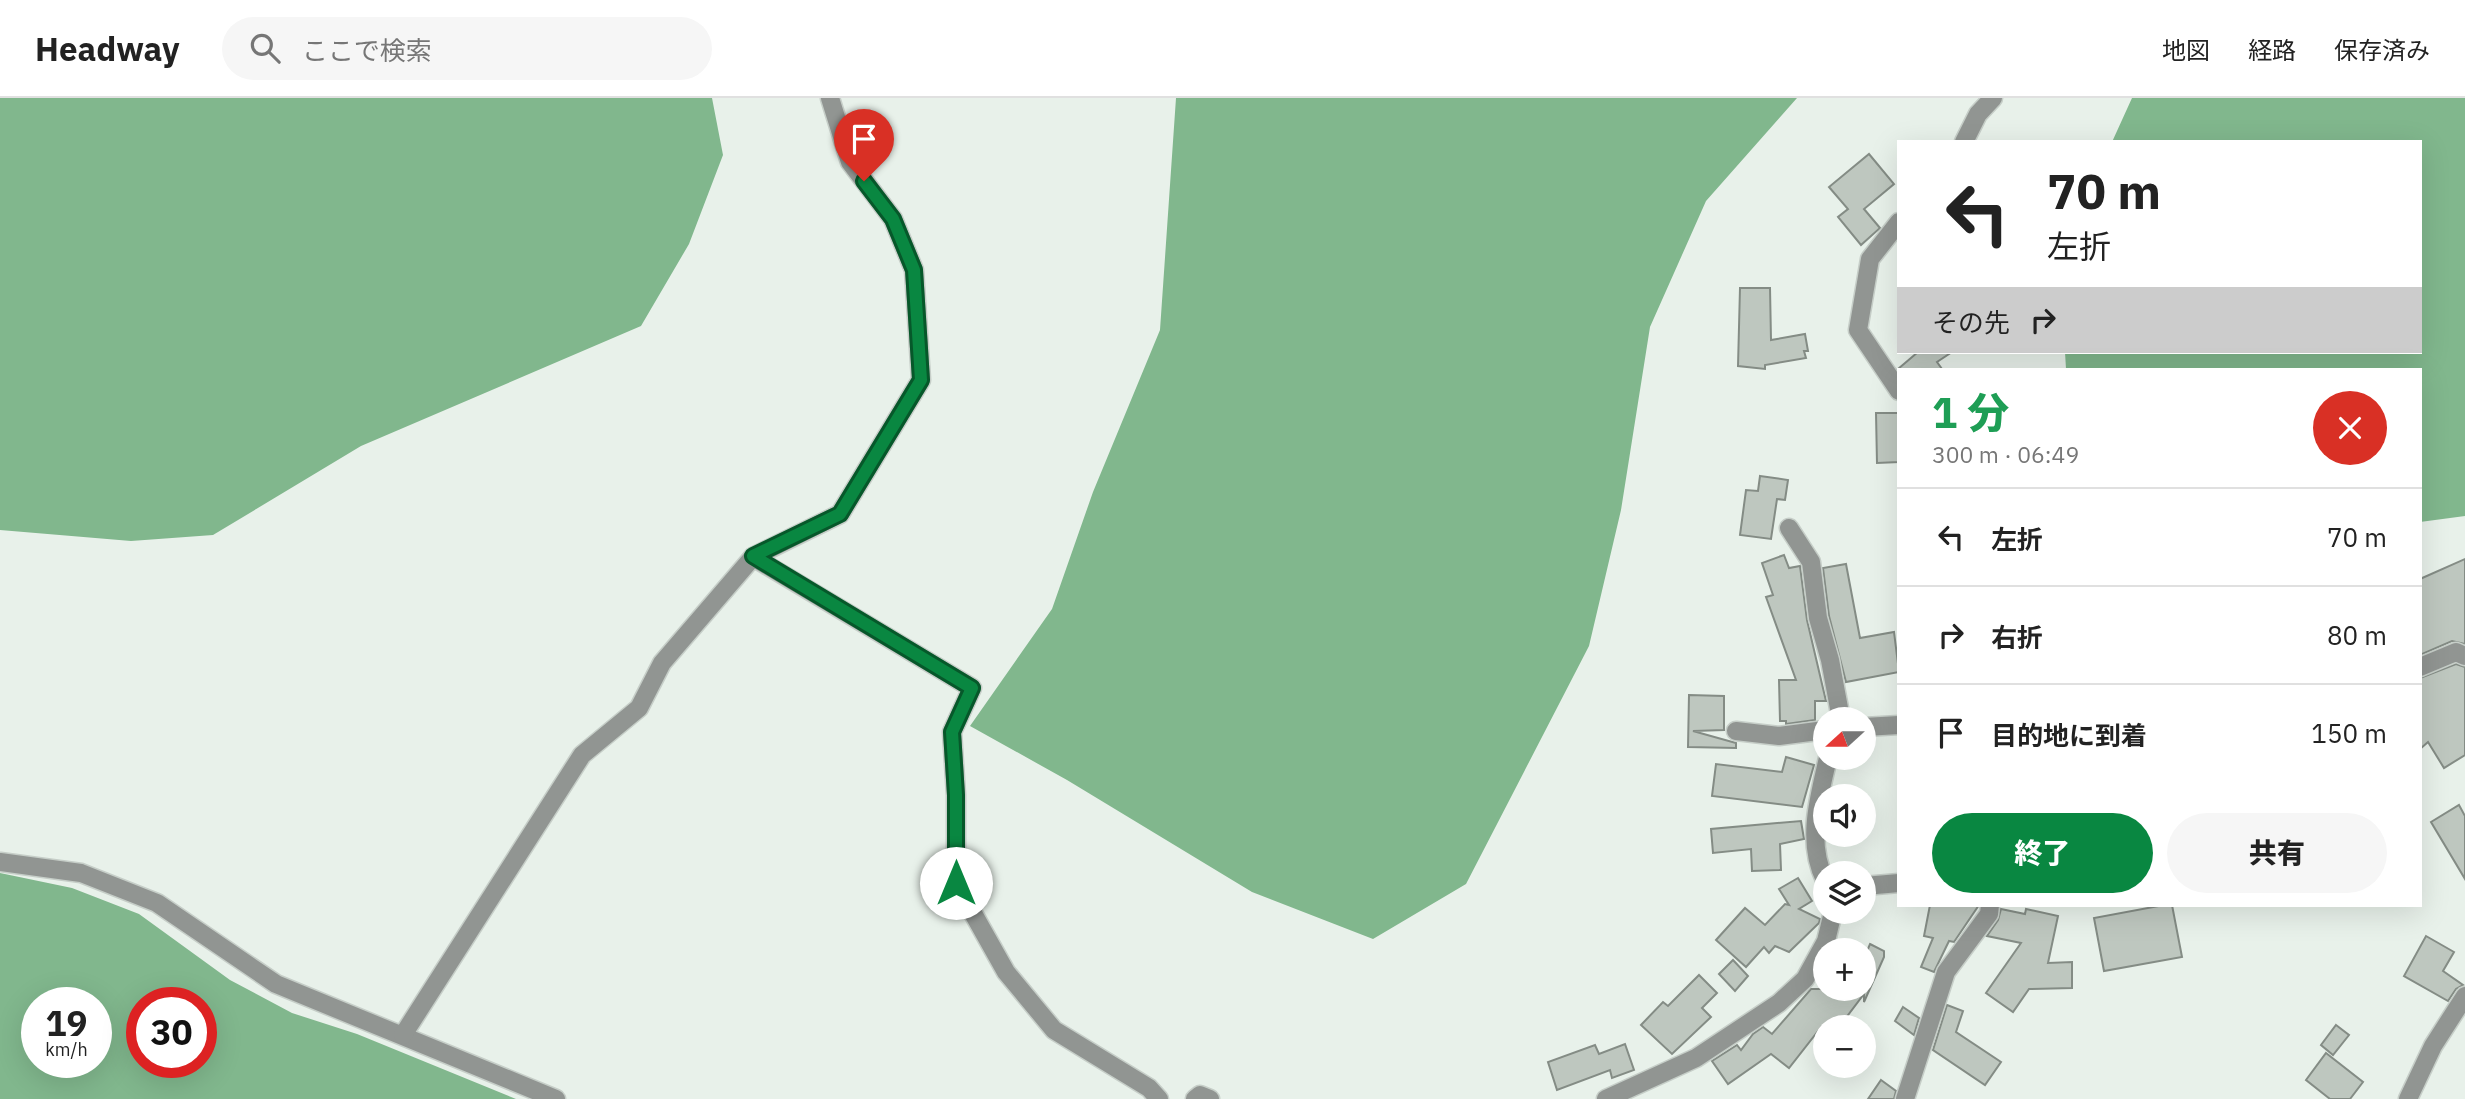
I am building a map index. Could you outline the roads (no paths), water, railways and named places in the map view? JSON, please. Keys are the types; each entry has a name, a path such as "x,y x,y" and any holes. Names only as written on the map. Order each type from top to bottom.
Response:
{"street":[{"path":"403,1035 582,755 639,708 662,663 753,556 840,514 921,380 914,270 893,219 849,163 830,98"},
{"path":"1965,140 1978,114 1993,98"},
{"path":"1897,225 1870,259 1858,330 1897,388"},
{"path":"1789,528 1811,562 1818,618 1830,660 1839,707"},
{"path":"753,556 972,688 952,732 956,795 956,883 1006,972 1054,1030 1149,1087 1159,1099"},
{"path":"2422,666 2456,652 2465,656"},
{"path":"1876,726 1897,725"},
{"path":"1736,731 1779,736 1813,732"},
{"path":"1818,861 1815,815 1825,770"},
{"path":"0,862 81,873 157,903 276,984 555,1099"},
{"path":"1876,885 1897,883"},
{"path":"1905,1099 1946,972 1989,914 1990,907"},
{"path":"1606,1099 1696,1058 1779,1003 1805,979 1826,941 1830,924"},
{"path":"2408,1099 2433,1046 2465,996"},
{"path":"1195,1099 1200,1095 1210,1099"}]}
